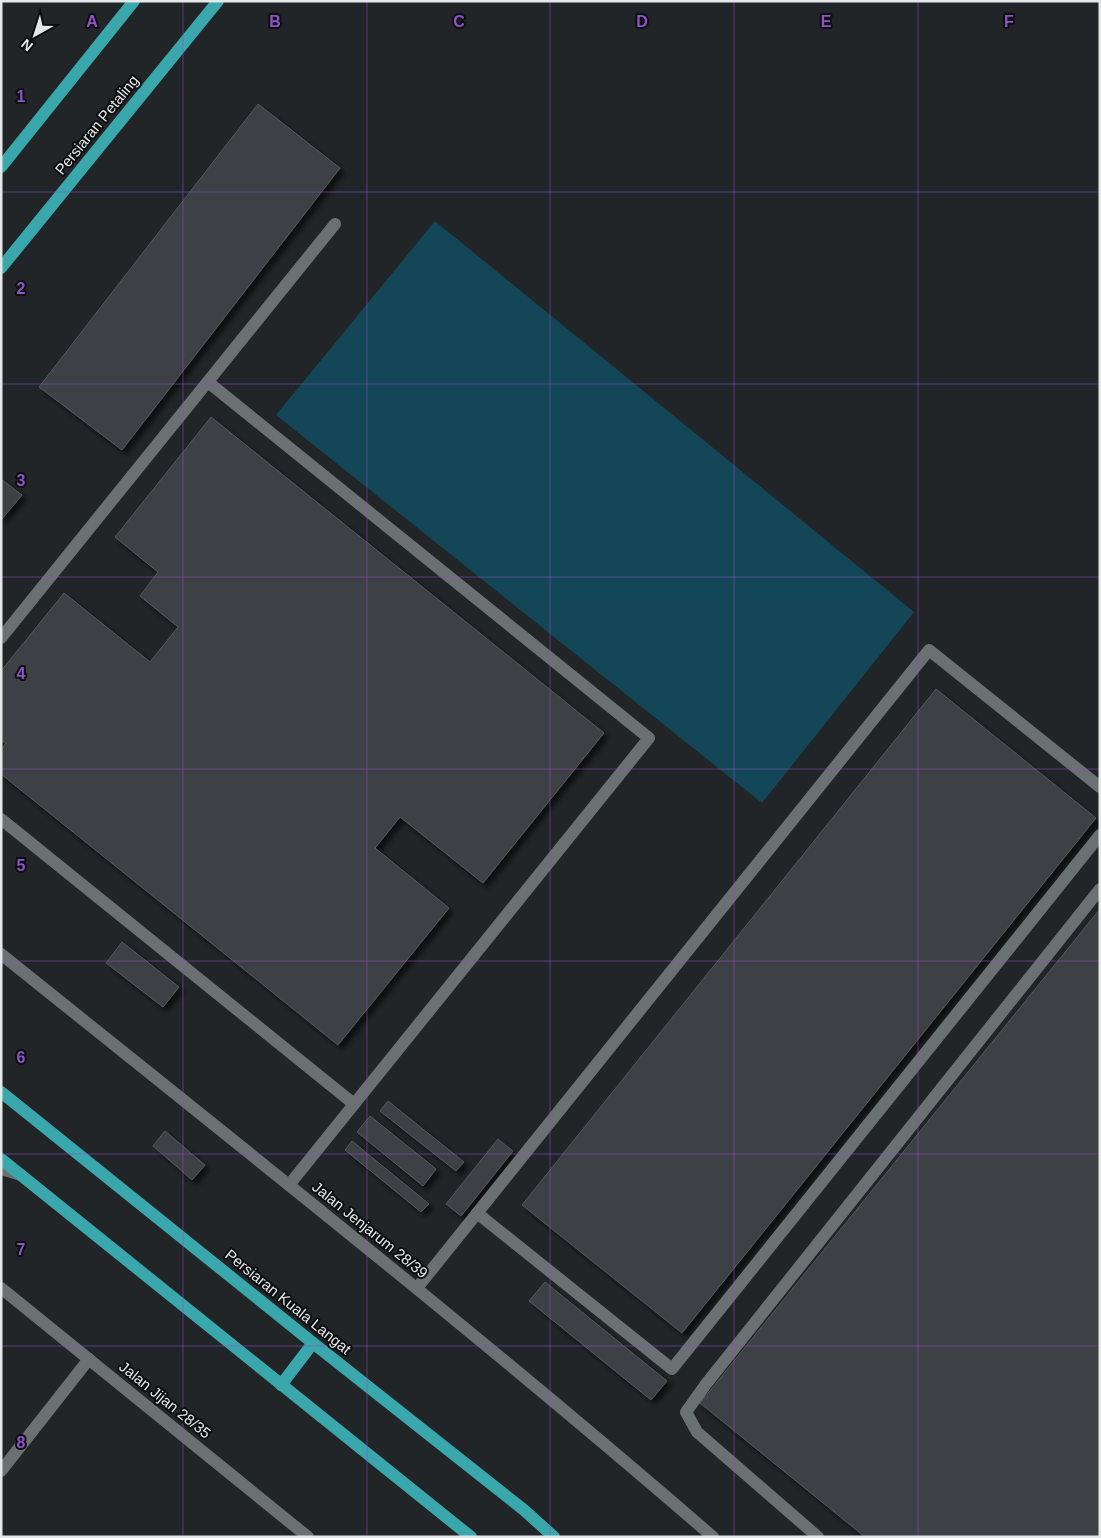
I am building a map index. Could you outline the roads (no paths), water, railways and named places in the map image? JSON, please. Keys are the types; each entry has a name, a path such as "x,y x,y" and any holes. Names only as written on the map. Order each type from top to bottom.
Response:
{"main road":[{"path":"1,167 134,1"},
{"name":"Persiaran Petaling","path":"1,268 218,1"},
{"name":"Persiaran Kuala Langat","path":"1,1092 524,1510 554,1537"},
{"path":"1,1159 470,1537"},
{"path":"281,1385 313,1343"}],"street":[{"path":"1,638 335,224"},
{"path":"208,382 650,738 289,1185"},
{"path":"417,1288 929,650 1100,787"},
{"path":"1,819 354,1104"},
{"path":"477,1213 672,1369 1100,835"},
{"path":"818,1537 697,1432 686,1412 706,1384 1100,889"},
{"name":"Jalan Jenjarum 28/39","path":"1,954 417,1288 631,1465 714,1537"},
{"path":"1,1169 21,1175"},
{"name":"Jalan Jijan 28/35","path":"1,1288 308,1537"},
{"path":"1,1470 89,1359"}]}
